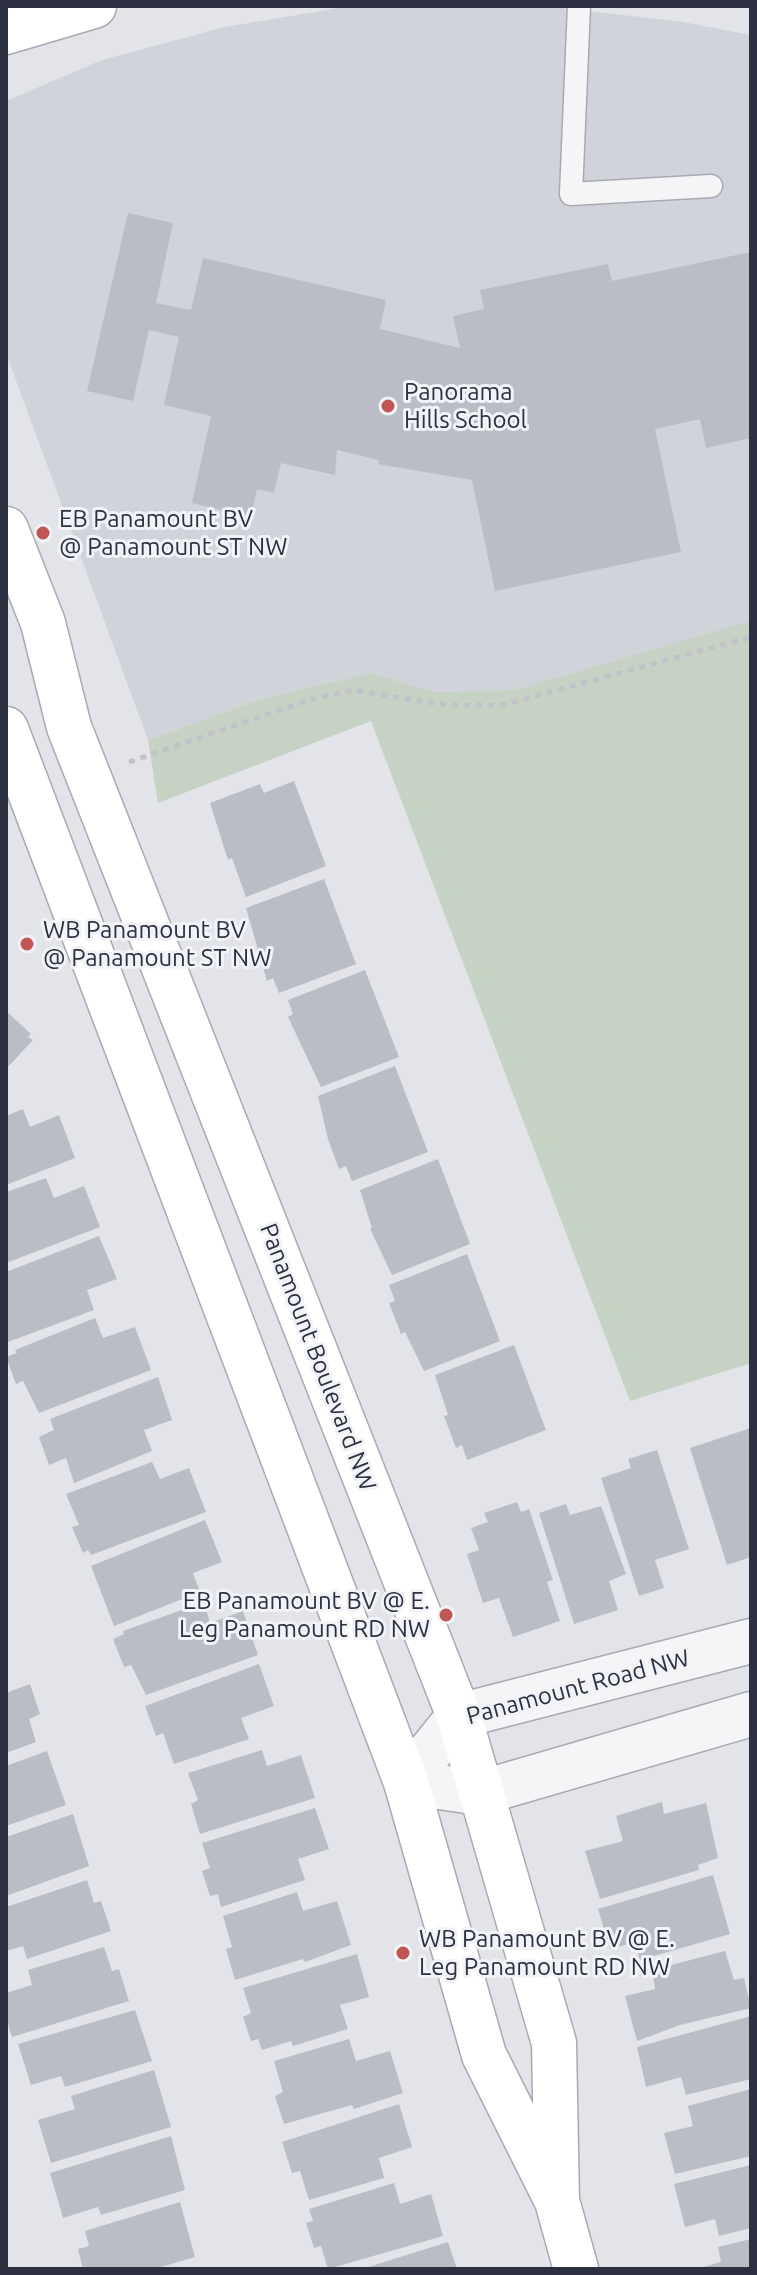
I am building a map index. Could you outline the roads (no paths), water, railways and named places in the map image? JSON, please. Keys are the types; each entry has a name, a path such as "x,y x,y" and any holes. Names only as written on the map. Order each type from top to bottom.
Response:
{"street":[{"path":"6,32 94,6"},
{"name":"Panamount Boulevard NW","path":"6,529 43,623 69,727 459,1716 554,2043 557,2201"},
{"path":"9,743 69,727"},
{"name":"Panamount Boulevard NW","path":"9,743 406,1782 484,2055 557,2201 576,2269"},
{"name":"Panamount Road NW","path":"406,1782 459,1716 751,1641"},
{"path":"406,1782 480,1793 751,1714"}],"lane":[{"path":"579,6 571,194 711,186"}],"place":[{"name":"Panorama Hills School","path":"388,406"},
{"name":"EB Panamount BV @ Panamount ST NW","path":"43,533"},
{"name":"WB Panamount BV @ Panamount ST NW","path":"27,944"},
{"name":"EB Panamount BV @ E. Leg Panamount RD NW","path":"446,1615"},
{"name":"WB Panamount BV @ E. Leg Panamount RD NW","path":"403,1953"}]}
